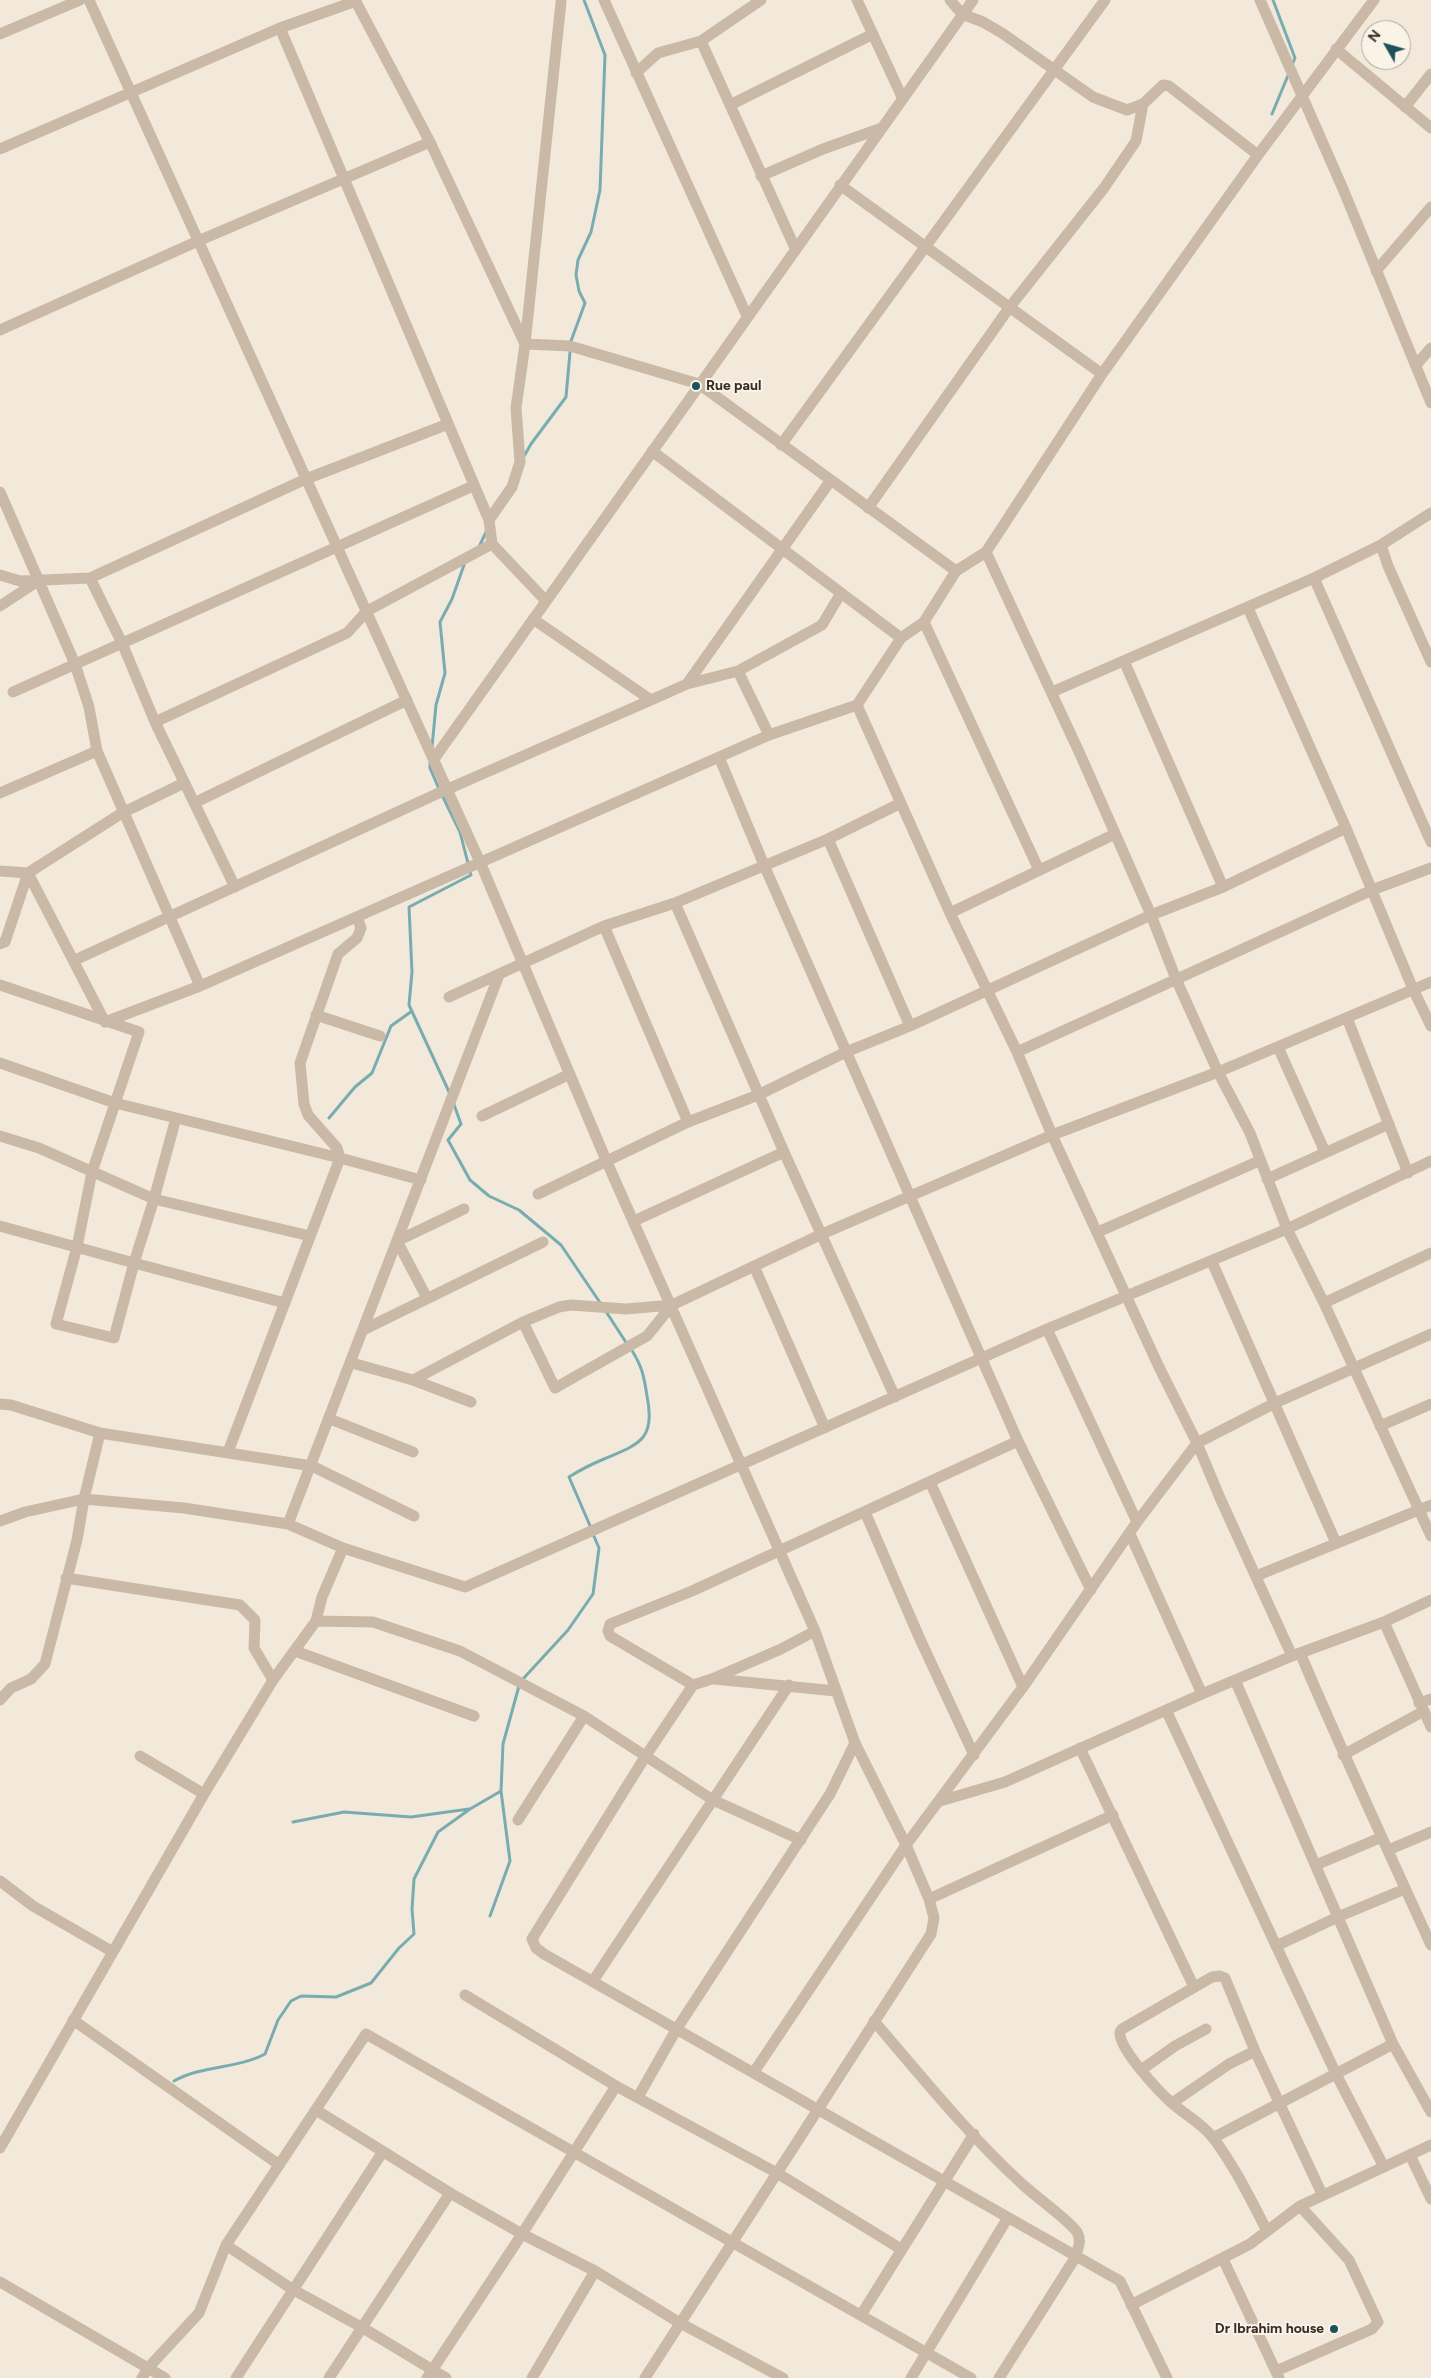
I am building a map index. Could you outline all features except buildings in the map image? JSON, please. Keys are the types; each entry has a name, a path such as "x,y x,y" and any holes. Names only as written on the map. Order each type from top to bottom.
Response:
{"street":[{"path":"0,34 80,0"},
{"path":"89,0 480,862 606,1160 672,1305 815,1631 855,1744 906,1845 929,1899 934,1918 930,1934 645,2378"},
{"path":"604,0 747,316"},
{"path":"636,73 658,53 702,41 759,0"},
{"path":"857,0 902,97"},
{"path":"950,0 962,14 983,22 1056,69 1093,97 1127,110 1143,104 1163,85 1169,86 1258,155"},
{"path":"434,759 902,97 973,0"},
{"path":"781,445 1105,0"},
{"path":"1260,0 1431,403"},
{"path":"105,1022 200,986 769,735 857,704 901,638 924,622 956,571 986,552 1102,374 1258,155 1374,0"},
{"path":"0,149 280,28 355,1 430,142 525,344"},
{"path":"488,520 512,487 520,462 516,408 525,344 561,2"},
{"path":"280,28 488,520 492,544 546,601"},
{"path":"730,105 873,34"},
{"path":"702,41 795,248"},
{"path":"1336,49 1431,128"},
{"path":"1405,107 1431,74"},
{"path":"868,508 1009,308 1104,188 1136,141 1143,104"},
{"path":"762,176 824,149 879,130"},
{"path":"0,330 430,142"},
{"path":"840,185 1102,374"},
{"path":"1376,271 1431,207"},
{"path":"525,344 570,346 699,384 956,571"},
{"path":"1416,365 1431,348"},
{"path":"0,575 20,581 90,578 306,479 448,424"},
{"path":"652,451 901,638"},
{"path":"688,684 830,480"},
{"path":"13,692 473,486"},
{"path":"0,492 75,664 89,707 97,751 122,813 200,986"},
{"path":"1052,692 1181,634 1248,608 1314,578 1381,545 1431,513"},
{"path":"155,722 347,633 366,611 492,544"},
{"path":"1381,545 1388,566 1431,662"},
{"path":"986,552 1052,692 1218,1072 1250,1133 1259,1161 1287,1228 1431,1536"},
{"path":"90,578 122,643 155,722 234,887"},
{"path":"1314,578 1431,842"},
{"path":"0,606 38,580"},
{"path":"75,960 447,789 651,700 688,684 738,671 822,625 842,593"},
{"path":"1248,608 1346,828 1413,989 1431,1026"},
{"path":"533,619 651,700"},
{"path":"924,622 1039,870"},
{"path":"1124,661 1223,887"},
{"path":"738,671 769,735"},
{"path":"194,803 407,700"},
{"path":"857,704 950,913 1017,1052 1052,1135 1197,1443 1256,1576 1382,1837 1431,1945"},
{"path":"0,793 97,751"},
{"path":"719,757 764,866 1018,1441 1091,1590"},
{"path":"0,871 28,873 122,813 184,783"},
{"path":"450,997 499,975 523,961 604,926 675,903 828,839 901,803"},
{"path":"538,1194 688,1122 758,1095 846,1052 910,1026 1151,915 1223,887 1346,828"},
{"path":"950,913 1115,834"},
{"path":"828,839 910,1026"},
{"path":"1017,1052 1372,890 1431,868"},
{"path":"0,944 5,942 28,873"},
{"path":"28,873 75,960 105,1022"},
{"path":"675,903 758,1095 895,1397"},
{"path":"228,1452 340,1158 337,1148 308,1115 304,1104 300,1063 338,954 357,938 360,928 357,917"},
{"path":"604,926 688,1122"},
{"path":"288,1524 352,1363 499,975"},
{"path":"413,1380 522,1322 559,1307 570,1305 626,1309 672,1305 822,1234 1052,1135 1218,1072 1431,982"},
{"path":"0,985 138,1032 92,1172 77,1247 56,1324 114,1338 176,1118"},
{"path":"316,1015 380,1036"},
{"path":"1347,1018 1408,1173"},
{"path":"1278,1047 1325,1152"},
{"path":"0,1063 114,1103 340,1158 421,1180"},
{"path":"482,1116 570,1074"},
{"path":"1267,1179 1389,1124"},
{"path":"0,1136 39,1148 154,1199 310,1236"},
{"path":"634,1221 784,1152"},
{"path":"1098,1232 1259,1161"},
{"path":"0,1521 25,1512 84,1499 184,1508 288,1524 343,1548 465,1587 1047,1329 1212,1262 1431,1161"},
{"path":"397,1241 464,1209"},
{"path":"0,1226 286,1303"},
{"path":"397,1241 427,1298"},
{"path":"365,1329 543,1242"},
{"path":"1324,1304 1431,1254"},
{"path":"1212,1262 1336,1543"},
{"path":"754,1266 825,1428"},
{"path":"522,1322 555,1388 647,1336 672,1305"},
{"path":"1047,1329 1137,1522"},
{"path":"754,2072 906,1845 974,1755 1137,1522 1197,1443 1275,1403 1431,1334"},
{"path":"352,1363 413,1380 471,1402"},
{"path":"0,1404 11,1405 100,1433 312,1466 414,1516"},
{"path":"1380,1426 1431,1404"},
{"path":"330,1419 413,1452"},
{"path":"0,1700 11,1688 31,1679 45,1664 77,1540 84,1499 100,1433"},
{"path":"693,1685 610,1636 608,1631 610,1624 692,1591 1018,1441"},
{"path":"930,1482 1023,1687"},
{"path":"1256,1576 1431,1505"},
{"path":"865,1512 919,1637 974,1755"},
{"path":"1130,1534 1202,1694"},
{"path":"0,2148 204,1794 273,1680 296,1651 316,1621 322,1597 343,1548"},
{"path":"66,1578 240,1605 255,1620 254,1648 273,1680"},
{"path":"940,1801 993,1787 1202,1694 1384,1622 1431,1600"},
{"path":"316,1621 373,1622 460,1651 584,1716 713,1800 801,1840"},
{"path":"1384,1622 1431,1727"},
{"path":"815,1631 780,1649 712,1679 693,1685 645,1757 532,1940 536,1948 544,1954 819,2109 1075,2258 1110,2274 1120,2281 1167,2378"},
{"path":"296,1651 474,1716"},
{"path":"712,1679 836,1691"},
{"path":"1235,1680 1340,1916 1393,2044 1431,2112"},
{"path":"594,1981 789,1685"},
{"path":"1343,1755 1431,1699"},
{"path":"1166,1710 1336,2074 1384,2167"},
{"path":"518,1820 584,1716"},
{"path":"638,2097 676,2030 830,1794 855,1744"},
{"path":"1080,1748 1194,1987"},
{"path":"140,1756 204,1794"},
{"path":"929,1899 1113,1815"},
{"path":"1388,1850 1431,1832"},
{"path":"1316,1865 1382,1837"},
{"path":"0,1881 33,1906 113,1952"},
{"path":"1276,1946 1405,1888"},
{"path":"1267,2231 1241,2182 1213,2138 1201,2125 1172,2103 1141,2070 1120,2040 1120,2032 1212,1977 1220,1976 1225,1978 1256,2051 1322,2194"},
{"path":"465,1995 616,2086 777,2173 901,2249"},
{"path":"73,2020 278,2164"},
{"path":"874,2021 974,2134 1020,2182 1076,2231 1080,2243 1075,2258 1000,2378"},
{"path":"1141,2070 1206,2028"},
{"path":"145,2373 199,2314 226,2245 366,2034 970,2378"},
{"path":"1213,2138 1393,2044"},
{"path":"1172,2103 1229,2064 1256,2051"},
{"path":"430,2374 616,2086"},
{"path":"316,2110 382,2153 522,2234 595,2271 762,2373 783,2378"},
{"path":"861,2315 974,2134"},
{"path":"1131,2305 1223,2259 1267,2231 1300,2206 1322,2194 1431,2145"},
{"path":"236,2378 382,2153"},
{"path":"1410,2155 1431,2198"},
{"path":"329,2378 450,2193"},
{"path":"1223,2259 1277,2374 1372,2329 1378,2322 1378,2318 1349,2260 1300,2206"},
{"path":"911,2378 1007,2219"},
{"path":"226,2245 292,2289 363,2328 430,2374 446,2378"},
{"path":"532,2378 595,2271"},
{"path":"0,2282 145,2373 164,2378"}],"waterway":[{"path":"523,458 531,444 566,397 571,341 585,303 579,291 576,275 578,260 591,232 600,190 605,55 584,0"},
{"path":"1273,0 1295,58 1292,65"},
{"path":"1272,114 1289,73"},
{"path":"479,547 487,530"},
{"path":"432,747 436,705 445,673 440,622 452,599 464,565"},
{"path":"430,763 430,768 439,789"},
{"path":"442,795 460,832 471,875 409,907 412,972 409,1005 450,1094"},
{"path":"329,1118 355,1087 372,1073 391,1026 412,1011"},
{"path":"453,1102 461,1124 448,1140 470,1180 489,1196 519,1210 561,1245 601,1304"},
{"path":"605,1310 627,1344"},
{"path":"591,1528 569,1477 627,1449 642,1438 647,1431 649,1411 644,1377 631,1349"},
{"path":"522,1680 568,1630 593,1594 599,1548 593,1534"},
{"path":"174,2081 196,2072 243,2062 265,2054 278,2020 291,2001 301,1996 336,1997 371,1983 399,1948 414,1934 412,1909 414,1879 438,1832 470,1809 501,1791 503,1744 519,1686"},
{"path":"490,1916 510,1861 501,1791"},
{"path":"293,1822 344,1812 411,1817 469,1809"}],"place":[{"name":"Rue paul","path":"696,386"},
{"name":"Dr Ibrahim house","path":"1334,2329"}]}
